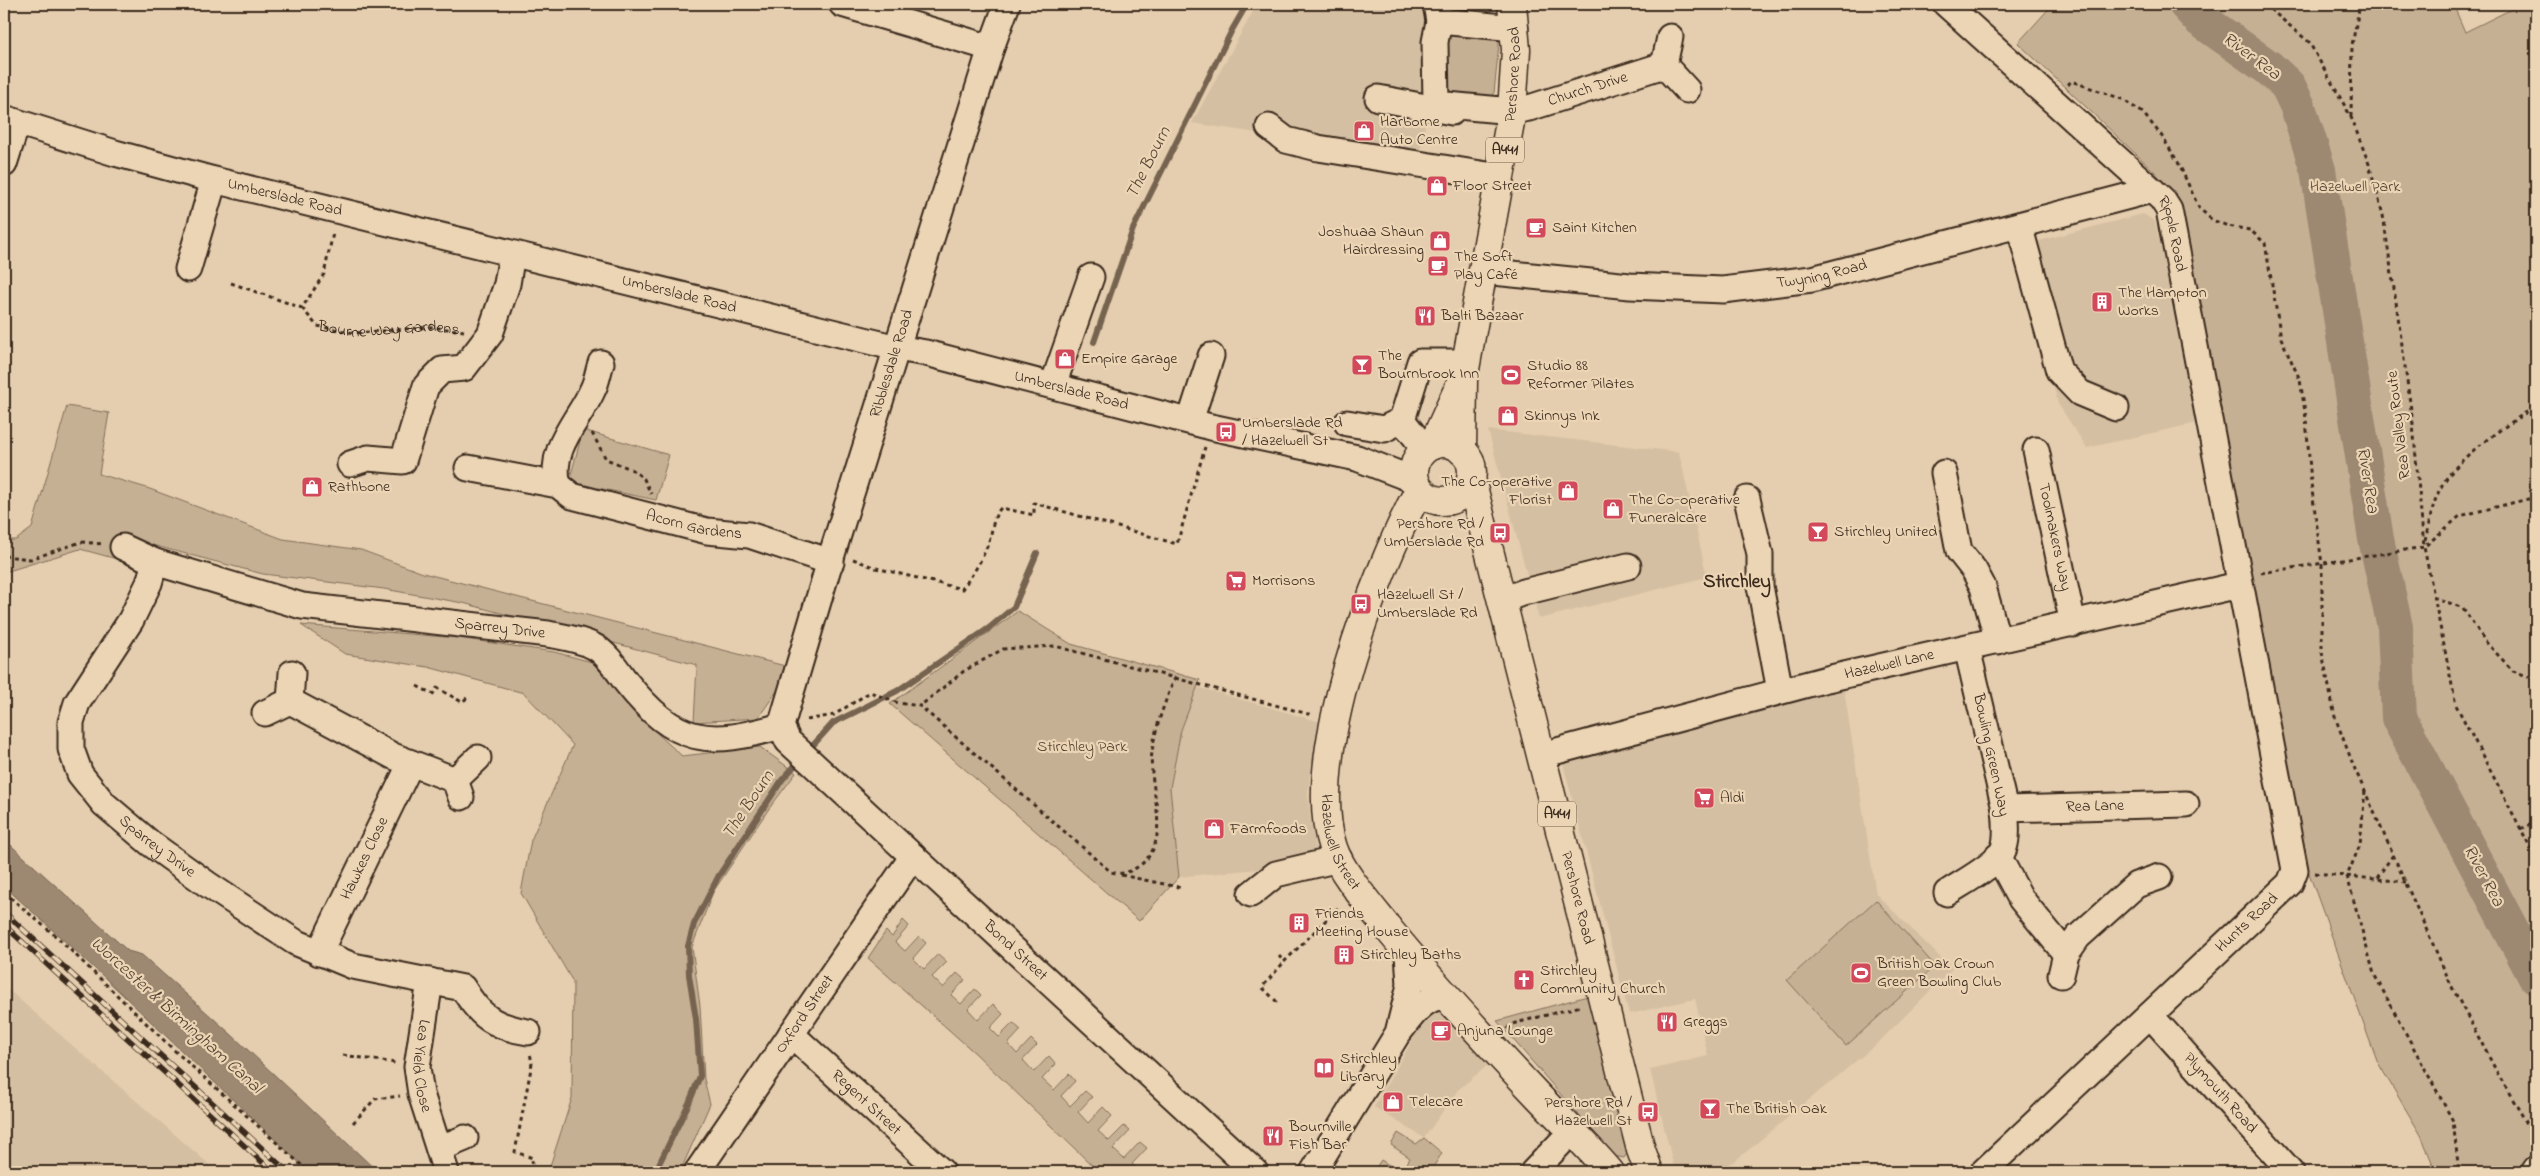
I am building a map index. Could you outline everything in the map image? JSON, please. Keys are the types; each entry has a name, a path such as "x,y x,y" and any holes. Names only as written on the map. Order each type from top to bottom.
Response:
{"main road":[{"name":"Pershore Road","path":"1462,451 1464,371 1512,116 1516,50 1514,16"},
{"name":"Pershore Road","path":"1421,465 1464,371"},
{"path":"1446,443 1462,451 1470,464 1471,479 1467,489 1452,500 1435,501 1421,465 1446,443"},
{"name":"Hazelwell Street","path":"1421,465 1405,516 1362,624 1333,721 1324,790 1333,849 1360,893 1445,996 1572,1131 1615,1170"},
{"name":"Pershore Road","path":"1471,479 1645,1161"},
{"name":"A441","path":"1615,1170 1645,1161"}],"street":[{"path":"842,4 991,48"},
{"name":"Ribblesdale Road","path":"785,733 832,556 991,48 1007,4"},
{"name":"Ripple Road","path":"1946,4 2152,190 2169,210 2239,585"},
{"path":"1512,116 1436,104 1435,42 1438,12 1514,16"},
{"path":"1670,37 1664,65 1687,90"},
{"name":"Church Drive","path":"1512,116 1529,108 1664,65"},
{"path":"1378,98 1512,116"},
{"path":"4,164 10,121"},
{"name":"Umberslade Road","path":"10,121 115,153 214,180 897,348 926,353 1201,424 1357,458 1421,465"},
{"path":"1269,127 1286,140 1318,148 1500,177"},
{"path":"188,269 214,180"},
{"name":"Twyning Road","path":"1483,271 1630,286 1723,290 1812,279 2152,190"},
{"path":"2019,225 2058,371 2080,393 2116,408"},
{"path":"350,464 368,458 403,461 426,386 442,370 464,368 490,334 507,284 512,254"},
{"path":"1053,386 1090,277"},
{"path":"1201,424 1211,356"},
{"path":"1421,465 1402,420 1420,362 1464,371"},
{"path":"558,485 554,472 562,441 593,388 601,363"},
{"path":"1347,423 1384,429 1402,420"},
{"name":"Toolmakers Way","path":"2036,450 2073,624"},
{"name":"Acorn Gardens","path":"468,468 558,485 572,496 707,531 749,535 832,556"},
{"path":"1944,473 1960,552 1974,570 1983,587 1998,641"},
{"path":"1747,499 1760,554 1760,586 1780,691"},
{"name":"Sparrey Drive","path":"123,547 155,562 302,606 538,633 573,639 595,646 655,716 683,732 712,740 760,732 785,733"},
{"name":"Sparrey Drive","path":"155,562 148,583 131,620 77,703 71,722 71,749 80,774 104,804 150,843 207,884 295,942 353,966 463,988 475,1008 495,1032 528,1032"},
{"path":"1503,600 1524,592 1628,566"},
{"path":"2239,585 2295,870"},
{"name":"Hazelwell Lane","path":"1542,754 1780,691 2239,585"},
{"name":"Bowling Green Way","path":"1967,648 2005,809 2004,850 1998,856"},
{"path":"290,701 292,673"},
{"path":"265,713 290,701"},
{"path":"290,701 458,789 478,758"},
{"name":"Bond Street","path":"785,733 816,766 1255,1172"},
{"name":"Hawkes Close","path":"318,953 411,763"},
{"name":"Rea Lane","path":"2005,809 2186,804"},
{"name":"Oxford Street","path":"698,1172 913,856"},
{"path":"1947,893 1998,856 2021,899 2063,965 2078,937 2136,885 2159,877"},
{"path":"1250,894 1276,874 1339,859"},
{"name":"Hunts Road","path":"1983,1172 2290,883 2295,870"},
{"path":"1398,1033 1410,985 1408,953"},
{"name":"Lea Yield Close","path":"430,982 418,1067 421,1094 446,1172"},
{"path":"1313,1172 1398,1033 1414,1012 1428,1000 1436,996 1445,996"},
{"name":"Plymouth Road","path":"2150,1015 2291,1172"},
{"name":"Regent Street","path":"791,1034 942,1172"},
{"path":"1533,1172 1572,1131"},
{"path":"439,1149 465,1138"}],"path":[{"name":"Rea Valley Route","path":"2264,4 2308,42 2351,117 2370,164 2383,215 2413,424 2424,547 2456,705 2536,858"},
{"path":"2351,117 2352,45 2360,4"},
{"path":"2053,100 2071,81 2122,99 2143,113 2161,135 2178,162 2199,208 2212,220 2228,226 2250,230 2265,243 2281,338 2300,380 2322,564 2322,652 2336,717 2365,791 2452,987 2498,1074 2536,1139"},
{"name":"Bourne Way Gardens","path":"302,308 324,274 338,210"},
{"name":"Bourne Way Gardens","path":"231,282 302,308 317,326 355,334 431,327 490,334"},
{"path":"2424,547 2433,505 2445,479 2495,434 2536,406"},
{"path":"580,413 606,458 633,470 644,479 662,519"},
{"path":"832,556 962,589 979,565 990,541 995,514 1001,508 1034,515 1034,503 1177,544 1201,424"},
{"path":"2239,585 2258,573 2353,560 2424,547 2460,516 2536,497"},
{"path":"4,556 31,559 81,542 123,547"},
{"path":"2433,597 2463,608 2485,640 2513,671 2536,679"},
{"path":"920,706 964,671 1003,648 1055,646 1333,721"},
{"path":"1120,875 1132,871 1144,863 1152,852 1158,835 1151,753 1167,695 1175,678"},
{"path":"417,686 433,694 437,688 462,702 468,697"},
{"path":"785,733 834,715 870,692 898,703 920,706 1111,872 1182,888"},
{"path":"2365,791 2360,845 2347,876 2374,974 2453,1121 2458,1172"},
{"path":"2520,829 2536,822"},
{"path":"2376,879 2394,855"},
{"path":"2295,870 2406,882"},
{"path":"4,892 58,939 175,1051 309,1172"},
{"path":"1277,1002 1262,987 1338,908 1360,893"},
{"path":"1279,956 1284,962"},
{"path":"1490,1044 1512,1024 1587,1004"},
{"path":"528,1032 532,1063 514,1152 533,1158 530,1172"},
{"path":"343,1055 418,1067"},
{"path":"354,1123 375,1099 421,1094"}],"shaded area":[{"path":"1257,4 1427,4 1425,127 1419,158 1192,123"},
{"path":"2143,214 2155,221 2201,422 2087,448 2058,404 2019,246"},
{"path":"1488,430 1679,452 1707,577 1539,619"},
{"path":"1843,683 1876,894 1952,969 1878,1043 1735,1161 1712,1172 1675,1172 1650,1070 1708,1056 1695,999 1629,1014 1561,756"},
{"path":"1197,687 1321,722 1311,767 1308,793 1317,857 1258,869 1179,877 1170,789 1181,730"},
{"path":"4,986 218,1172 4,1172"},
{"path":"1440,1011 1488,1065 1458,1090 1424,1138 1374,1107 1426,1016"}],"green space":[{"path":"1448,4 1490,4 1491,12 1450,13"},
{"name":"Hazelwell Park","path":"2053,4 2453,4 2465,32 2522,4 2536,4 2536,830 2530,832 2536,844 2536,1148 2516,1172 2436,1172 2421,1135 2377,1061 2306,865 2170,190 2154,171 2018,43"},
{"path":"1446,30 1500,34 1493,103 1443,97"},
{"path":"67,406 109,413 99,474 147,488 283,539 361,550 423,573 793,668 758,718 694,722 697,665 463,603 384,589 263,574 129,539 117,559 80,549 5,572 4,540 16,540 32,528"},
{"path":"583,430 669,455 656,500 569,482"},
{"name":"Stirchley Park","path":"1018,611 1071,644 1200,680 1181,730 1170,788 1179,877 1139,921 890,704"},
{"path":"301,625 458,638 554,652 592,662 647,724 682,756 760,747 796,773 768,810 713,892 692,947 700,1006 704,1079 710,1104 680,1172 548,1172 572,1098 573,982 521,893 531,840 573,745 524,693 428,667 345,654"},
{"name":"British Oak Crown Green Bowling Club","path":"1876,900 1935,966 1846,1046 1787,980"},
{"path":"903,920 909,926 895,942 905,951 919,936 926,943 913,958 924,969 938,954 947,962 932,977 943,988 957,973 965,980 951,995 961,1004 975,989 981,995 968,1009 978,1020 993,1004 1003,1014 990,1028 999,1037 1013,1023 1021,1030 1008,1044 1017,1054 1031,1039 1037,1045 1023,1060 1034,1072 1049,1056 1056,1064 1042,1079 1054,1090 1069,1074 1075,1081 1061,1096 1070,1106 1085,1091 1092,1097 1078,1112 1088,1123 1103,1107 1112,1116 1098,1131 1109,1141 1124,1126 1130,1131 1113,1149 1124,1159 1140,1142 1147,1148 1132,1164 1141,1172 1099,1172 975,1053 868,958 886,931 892,937"},
{"path":"1591,995 1632,1147 1624,1158 1614,1156 1497,1021"},
{"path":"1398,1133 1416,1144 1424,1138 1442,1153 1430,1172 1408,1172 1410,1168 1406,1165 1410,1158 1391,1145"},
{"path":"1381,1160 1400,1172 1373,1172"}],"water":[{"name":"Worcester & Birmingham Canal","path":"4,839 128,951 142,955 232,1035 378,1172 310,1172 294,1158 104,977 4,886"}],"waterway":[{"name":"The Bourn","path":"1094,342 1133,229 1232,30 1247,4"},
{"name":"River Rea","path":"2186,4 2200,19 2269,68 2288,86 2298,107 2318,170 2376,539 2395,627 2399,718 2536,977"},
{"name":"The Bourn","path":"807,752 833,723 897,691 989,628 1014,607 1037,553"},
{"name":"The Bourn","path":"655,1172 700,1076 696,1019 689,975 688,946 694,924 718,877 782,780 800,760"}],"railway":[{"path":"4,912 288,1172"},
{"path":"4,925 273,1172"}],"place":[{"name":"Harborne Auto Centre","path":"1364,131"},
{"name":"Floor Street","path":"1437,186"},
{"name":"Saint Kitchen","path":"1536,228"},
{"name":"Joshuaa Shaun Hairdressing","path":"1440,241"},
{"name":"The Soft Play Café","path":"1438,266"},
{"name":"The Hampton Works","path":"2102,302"},
{"name":"Balti Bazaar","path":"1425,316"},
{"name":"Empire Garage","path":"1065,359"},
{"name":"The Bournbrook Inn","path":"1362,365"},
{"name":"Studio 88 Reformer Pilates","path":"1511,375"},
{"name":"Skinnys Ink","path":"1508,416"},
{"name":"Umberslade Rd / Hazelwell St","path":"1226,432"},
{"name":"Rathbone","path":"312,487"},
{"name":"The Co-operative Florist","path":"1568,491"},
{"name":"The Co-operative Funeralcare","path":"1613,509"},
{"name":"Stirchley United","path":"1818,532"},
{"name":"Pershore Rd / Umberslade Rd","path":"1500,533"},
{"name":"Morrisons","path":"1236,581"},
{"name":"Hazelwell St / Umberslade Rd","path":"1361,604"},
{"name":"Aldi","path":"1704,798"},
{"name":"Farmfoods","path":"1214,829"},
{"name":"Friends Meeting House","path":"1299,923"},
{"name":"Stirchley Baths","path":"1344,955"},
{"name":"British Oak Crown Green Bowling Club","path":"1861,973"},
{"name":"Stirchley Community Church","path":"1524,980"},
{"name":"Greggs","path":"1667,1022"},
{"name":"Anjuna Lounge","path":"1441,1031"},
{"name":"Stirchley Library","path":"1324,1068"},
{"name":"Telecare","path":"1393,1102"},
{"name":"The British Oak","path":"1710,1109"},
{"name":"Pershore Rd / Hazelwell St","path":"1648,1112"},
{"name":"Bournville Fish Bar","path":"1273,1136"}],"district":[{"name":"Stirchley","path":"1737,582"}]}
